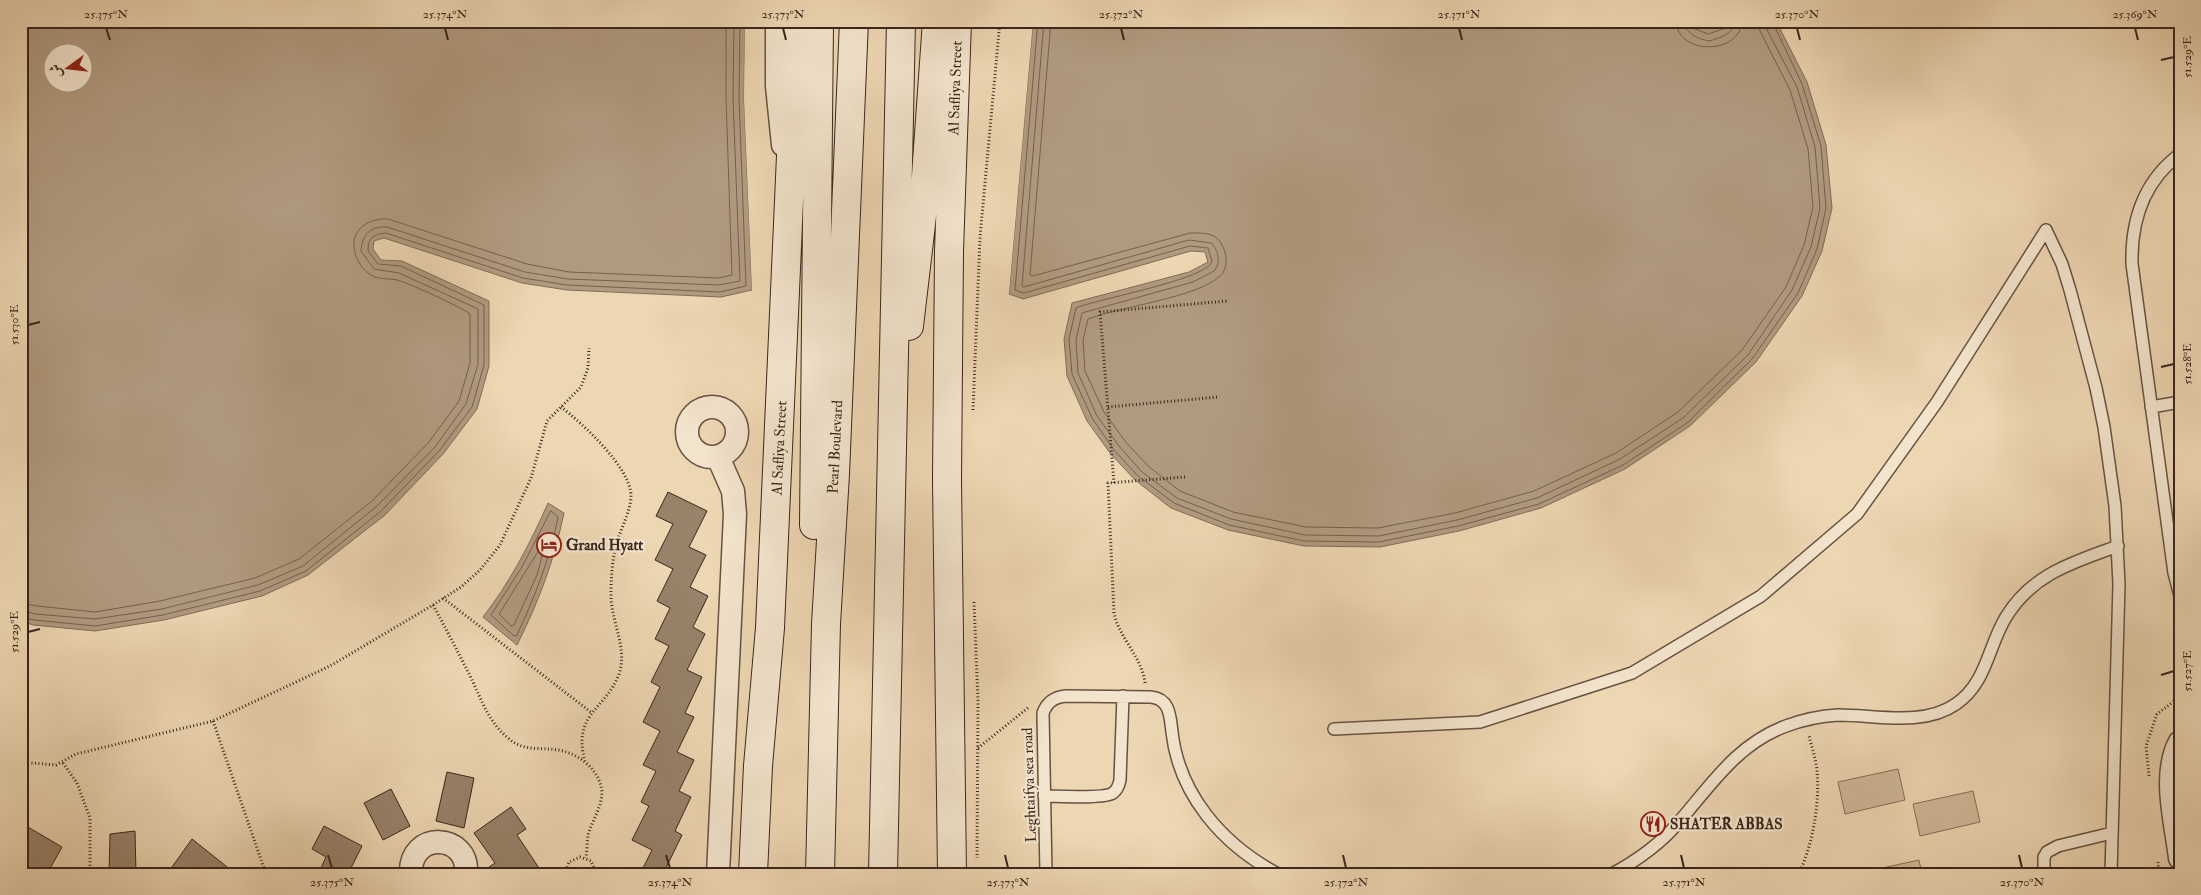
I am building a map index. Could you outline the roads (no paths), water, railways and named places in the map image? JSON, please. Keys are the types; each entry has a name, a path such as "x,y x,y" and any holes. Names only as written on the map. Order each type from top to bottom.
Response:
{"main road":[{"name":"Al Safliya Street","path":"753,874 758,766 770,628 797,21"},
{"path":"819,21 814,550 816,580 826,624"},
{"name":"Pearl Boulevard","path":"820,874 826,624 835,474 854,21"},
{"path":"883,874 901,21"},
{"path":"891,516 909,328 925,190 937,21"},
{"name":"Al Safliya Street","path":"952,874 947,480 949,251 958,21"}],"street":[{"path":"777,21 779,120 790,185"},
{"path":"718,457 733,491 735,514 718,874"},
{"path":"2180,742 2171,765 2170,778 2180,858"},
{"path":"411,874 413,857 418,850 435,842 444,842 453,845 460,851 465,859 466,874"}],"lane":[{"path":"2180,154 2163,169 2150,185 2134,223 2132,244 2132,264 2151,407 2174,573 2180,596"},
{"path":"1334,729 1480,722 1632,673 1761,596 1857,514 1937,402 2046,230 2062,264 2070,290 2096,388 2111,466 2118,546 2119,622 2111,874"},
{"path":"2151,407 2180,402"},
{"path":"1612,874 1638,858 1677,824 1707,786 1738,754 1770,733 1805,720 1836,715 1914,717 1929,716 1944,711 1968,694 1978,682 2005,618 2028,589 2058,568 2118,546"},
{"name":"Leghtaifya sea road","path":"1046,874 1042,720 1045,708 1060,696 1146,696 1162,700 1168,709 1177,762 1184,780 1204,813 1233,843 1278,874"},
{"path":"1044,796 1104,796 1113,793 1117,789 1120,780 1123,696"},
{"path":"2044,874 2044,857 2052,848 2112,833"}],"water":[{"path":"21,21 745,21 744,98 752,290 721,297 567,290 522,283 384,238 374,241 373,249 381,260 402,261 489,301 489,366 477,409 443,454 385,515 308,575 262,596 164,620 95,631 33,625 21,621"},
{"path":"1033,21 1693,21 1708,29 1729,21 1776,21 1807,82 1826,145 1832,208 1822,251 1802,296 1756,362 1690,426 1625,469 1541,508 1459,531 1380,547 1304,546 1228,530 1171,508 1135,480 1110,453 1087,421 1067,376 1064,339 1072,303 1189,272 1208,262 1205,252 1191,251 1023,299 1009,294"},
{"path":"548,503 564,513 556,548 545,580 517,645 483,617 519,562"}],"place":[{"name":"Grand Hyatt","path":"549,545"},
{"name":"SHATER ABBAS","path":"1653,824"}]}
